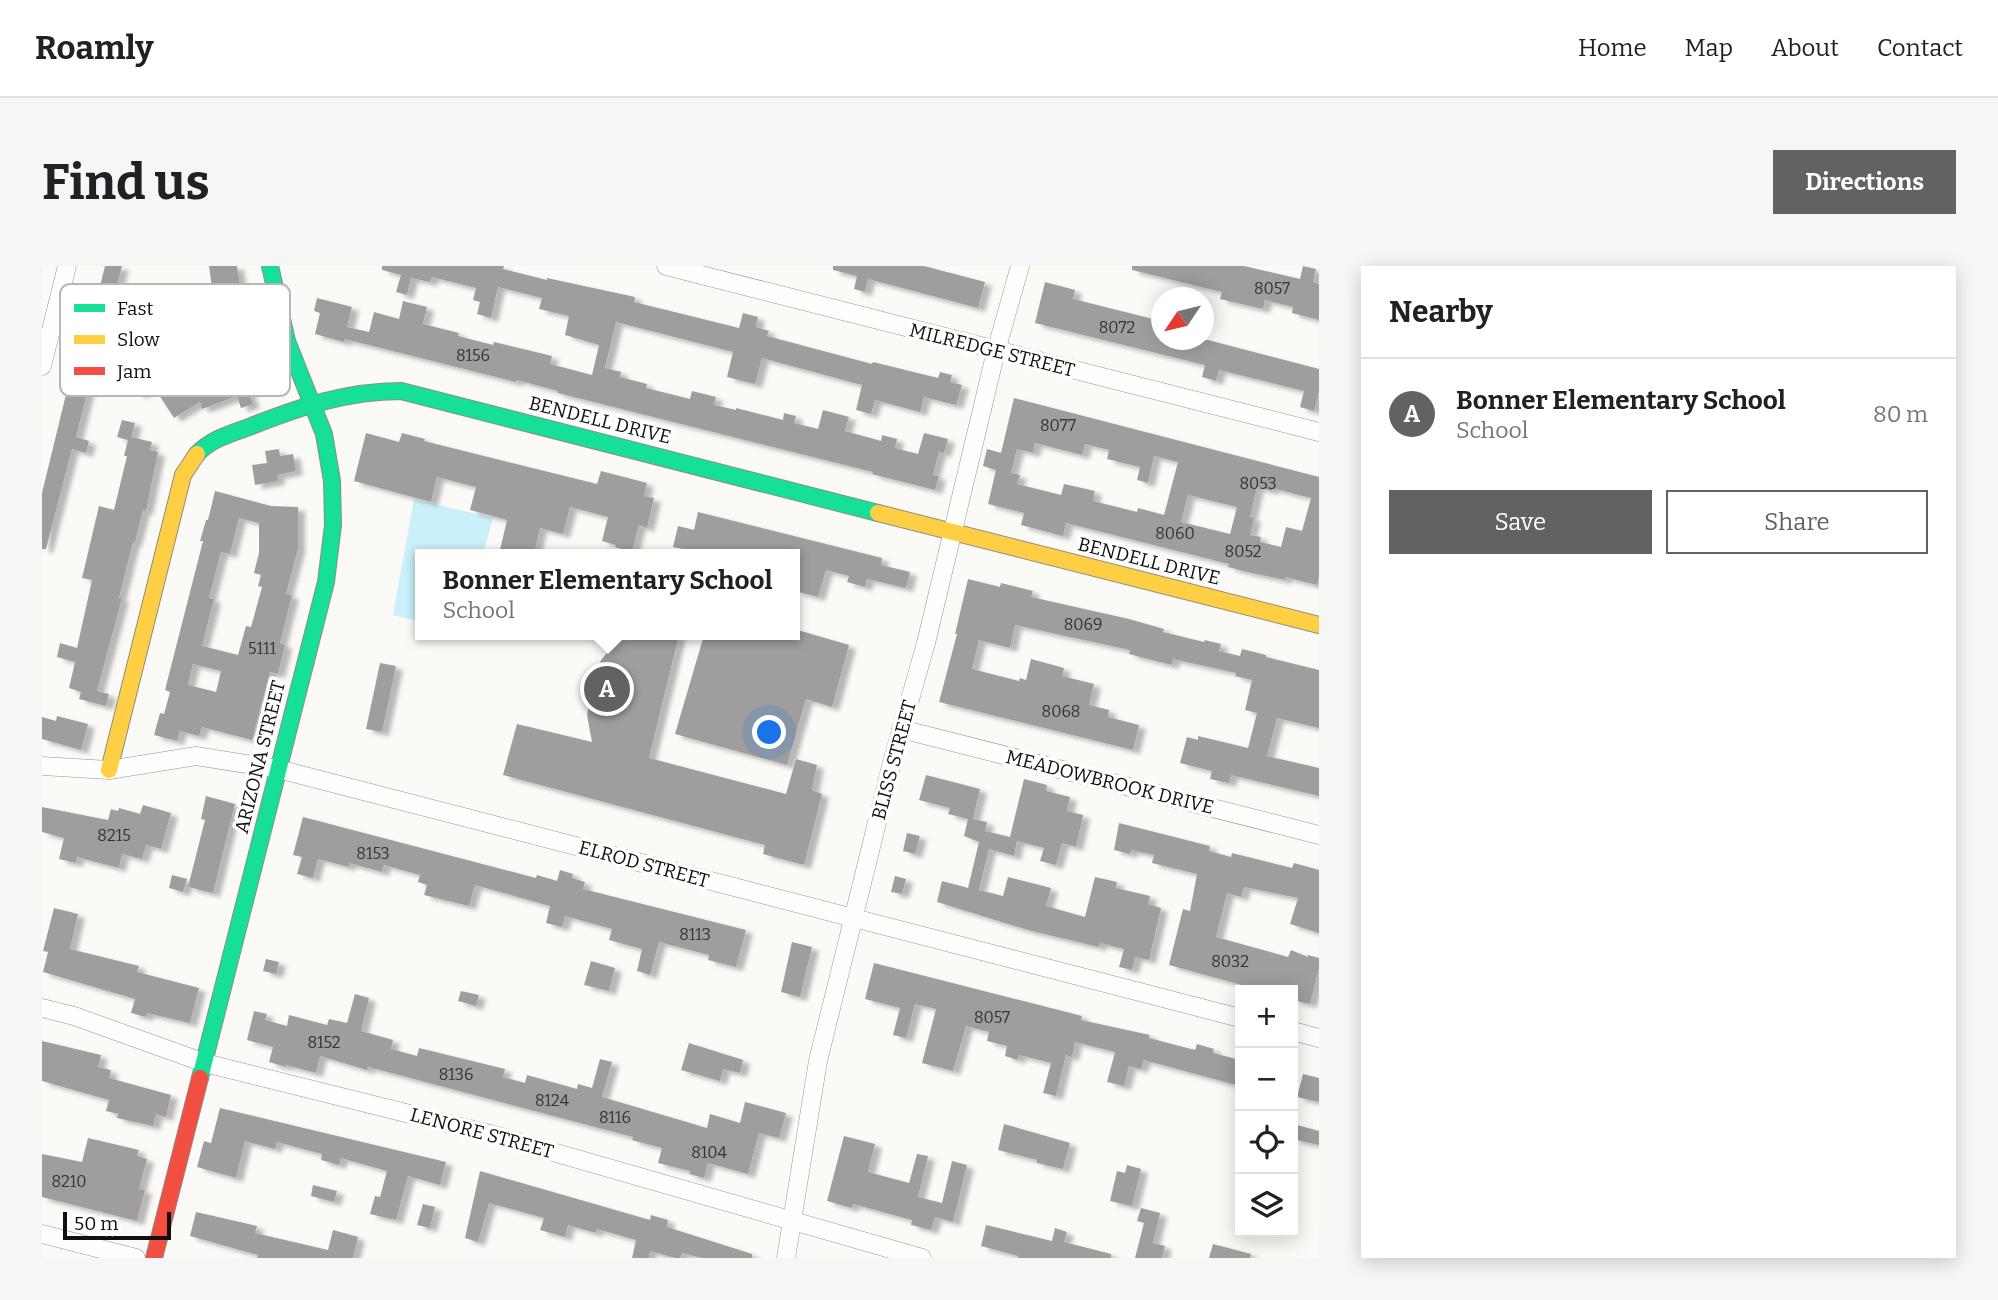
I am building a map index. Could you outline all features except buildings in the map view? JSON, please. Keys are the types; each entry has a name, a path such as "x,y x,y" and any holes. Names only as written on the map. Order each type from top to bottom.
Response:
{"street":[{"path":"62,284 67,266"},
{"name":"ARIZONA STREET","path":"270,266 273,284"},
{"name":"MILREDGE STREET","path":"666,266 1319,432"},
{"name":"BLISS STREET","path":"786,1258 818,1060 901,729 954,533 996,351 1020,266"},
{"path":"42,366 60,294"},
{"name":"ARIZONA STREET","path":"154,1258 326,582 334,525 332,481 324,434 290,348"},
{"name":"BENDELL DRIVE","path":"109,770 183,475 190,461 212,441 313,404 377,389 401,391 1319,625"},
{"name":"MEADOWBROOK DRIVE","path":"901,729 1319,835"},
{"name":"ELROD STREET","path":"42,766 109,770 196,756 278,769 1235,1017"},
{"name":"LENORE STREET","path":"42,1008 74,1016 205,1063 494,1135 922,1258"},
{"path":"1298,1032 1319,1038"},
{"path":"42,1234 136,1258"}],"water":[{"path":"414,499 493,518 484,549 415,549 415,621 393,615"}],"traffic: fast":[{"path":"270,266 274,284"},
{"path":"200,1078 326,582 333,525 332,481 324,434 290,349"},
{"path":"197,454 208,444 221,438 305,407 342,397 401,391 878,513"}],"traffic: slow":[{"path":"109,770 183,475 197,454"},
{"path":"878,513 1319,625"}],"traffic: jam":[{"path":"154,1258 200,1078"}],"place":[{"name":"Bonner Elementary School","path":"607,689"}]}
